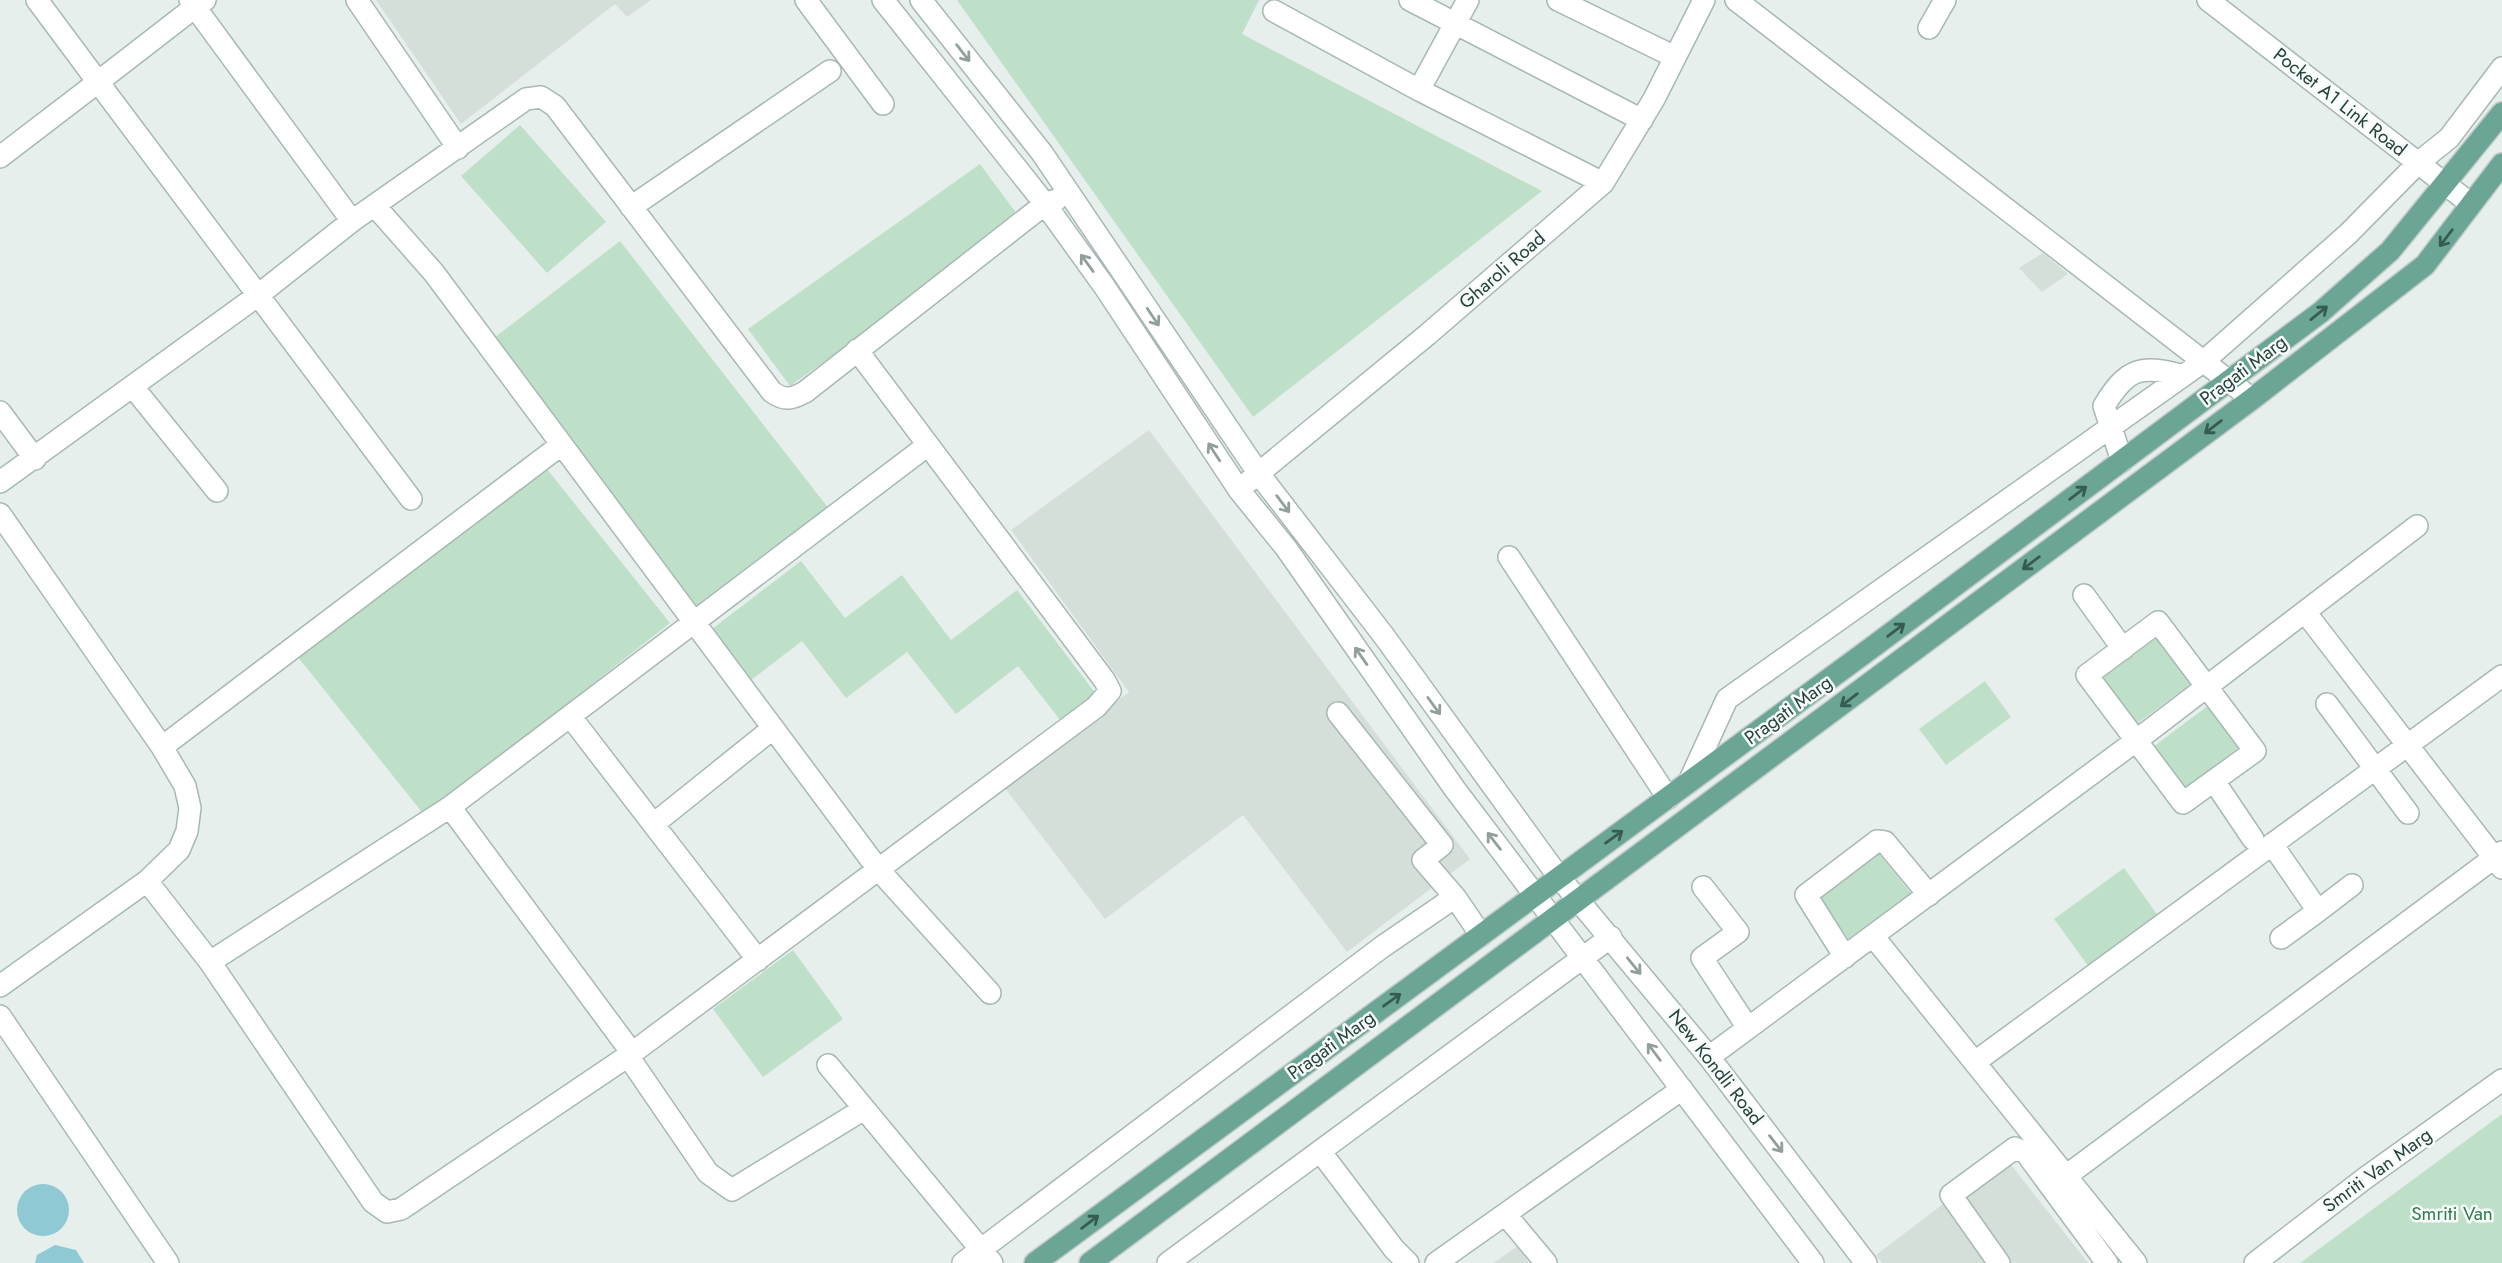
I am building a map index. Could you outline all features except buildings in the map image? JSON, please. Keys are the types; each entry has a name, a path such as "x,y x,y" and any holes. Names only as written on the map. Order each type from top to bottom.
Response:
{"main road":[{"name":"Pragati Marg","path":"1037,1263 2321,312 2390,251 2502,113"},
{"name":"Pragati Marg","path":"1090,1263 2252,399 2426,265 2502,164"}],"street":[{"path":"37,0 411,499"},
{"path":"357,0 458,148"},
{"path":"806,0 883,104"},
{"name":"New Kondli Road","path":"883,0 1045,204 1104,286 1239,490 1286,548 1454,788 1814,1263"},
{"name":"New Kondli Road","path":"920,0 1071,193 1259,474 1384,636 1559,876 1709,1057 1866,1263"},
{"path":"1410,0 1642,120"},
{"path":"1419,90 1468,0"},
{"path":"1558,0 1675,57"},
{"name":"Gharoli Road","path":"1239,490 1427,335 1603,183 1642,120 1704,0"},
{"path":"1737,0 2252,399"},
{"path":"1929,28 1945,0"},
{"name":"Pocket A1 Link Road","path":"2208,0 2471,204"},
{"path":"0,156 197,2 352,221"},
{"path":"1275,11 1419,90 1603,183"},
{"path":"1689,782 1727,699 2204,362 2347,234 2418,163 2449,138 2502,68"},
{"path":"631,207 830,71"},
{"path":"0,482 257,296 352,221 526,99 541,97 555,106 772,392 780,398 793,399 805,392 1045,204 1071,193"},
{"path":"375,206 434,273 878,869 990,993"},
{"path":"147,881 210,962 373,1202 387,1212 401,1209 415,1201 630,1055 758,960 1096,707 1110,691 857,350"},
{"path":"2122,461 2109,429 2104,406 2119,382 2139,370 2155,368 2183,376"},
{"path":"133,387 217,491"},
{"path":"0,412 35,459"},
{"path":"162,747 561,445"},
{"path":"210,962 450,807 928,445"},
{"path":"0,514 162,747 185,786 190,807 187,831 179,850 147,881 0,986"},
{"path":"1709,1057 2137,740 2417,526"},
{"path":"1509,557 1668,798"},
{"path":"2084,595 2123,649"},
{"path":"2066,1176 2499,859 2407,745 2305,611"},
{"path":"2158,622 2255,751 2183,803 2087,675 2123,649 2158,622"},
{"path":"1975,1062 2262,842 2374,769 2502,676"},
{"path":"2327,704 2408,813"},
{"path":"1338,713 1442,845 1423,860 1455,897 1481,935"},
{"path":"570,716 758,960"},
{"path":"654,823 772,729"},
{"path":"2214,781 2318,911"},
{"path":"450,807 630,1055 708,1173 732,1190 864,1109"},
{"path":"1846,957 1806,895 1877,841 1885,842 1929,895"},
{"path":"2281,938 2352,885"},
{"path":"1703,887 1738,932 1702,958 1748,1028"},
{"path":"963,1263 987,1256 1382,947 1455,897"},
{"path":"1873,936 2137,1263"},
{"path":"1168,1263 1611,937"},
{"path":"0,1016 168,1263"},
{"path":"828,1065 987,1256"},
{"name":"Smriti Van Marg","path":"2255,1263 2364,1179 2502,1080"},
{"path":"1437,1263 1682,1089"},
{"path":"1999,1263 1951,1195 2015,1148 2026,1153 2107,1263"},
{"path":"1320,1151 1394,1249 1408,1263"},
{"path":"1506,1215 1546,1263"}],"shaded area":[{"path":"376,0 651,0 627,17 615,4 461,124"},
{"path":"2043,253 2068,274 2042,292 2019,268"},
{"path":"1149,430 1470,859 1347,952 1243,815 1105,919 1005,788 1129,692 1011,530"},
{"path":"2005,1157 2088,1263 1882,1263 1876,1255"},
{"path":"1518,1246 1529,1263 1493,1263"}],"green space":[{"path":"957,0 1259,0 1242,34 1542,191 1253,417"},
{"path":"520,125 606,222 547,273 461,176"},
{"path":"980,164 1022,221 790,386 748,329"},
{"path":"620,241 830,510 700,610 490,341"},
{"path":"543,464 670,623 425,816 298,657"},
{"path":"801,561 845,618 902,575 951,640 1017,590 1096,694 1061,721 1018,666 956,714 907,652 846,698 802,641 742,687 703,636"},
{"path":"2159,636 2193,682 2135,725 2101,679"},
{"path":"1985,681 2011,717 1946,765 1919,729"},
{"path":"2209,705 2241,746 2181,791 2149,750"},
{"path":"1879,854 1919,903 1856,949 1818,897"},
{"path":"2124,868 2164,924 2094,974 2054,919"},
{"path":"793,950 843,1019 763,1077 713,1009"},
{"name":"Smriti Van","path":"2502,1114 2502,1263 2300,1263"}],"water":[{"path":"43,1184 53,1186 61,1192 67,1200 67,1220 61,1228 53,1234 43,1236 33,1234 25,1228 19,1220 17,1210 19,1200 25,1192 33,1186"},
{"path":"55,1245 76,1250 84,1263 35,1263 37,1255"}]}
